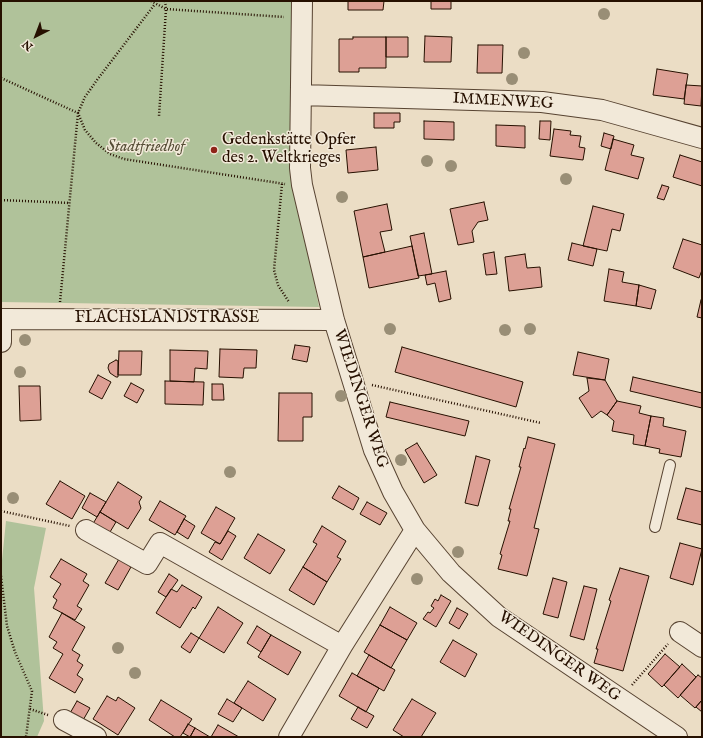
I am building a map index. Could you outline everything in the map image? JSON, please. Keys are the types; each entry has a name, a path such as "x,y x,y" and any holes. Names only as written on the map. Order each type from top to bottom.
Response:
{"street":[{"name":"WIEDINGER WEG","path":"302,9 300,168 302,184 334,320 374,450 393,492 415,530 451,573 499,617 677,737"},
{"name":"IMMENWEG","path":"301,95 542,102 602,110 702,138"},
{"name":"FLACHSLANDSTRASSE","path":"1,319 334,320"},
{"path":"1,319 1,342"},
{"path":"86,530 147,564 160,543 342,646"},
{"path":"289,737 342,646 415,530"},
{"path":"680,632 702,647"},
{"path":"64,720 96,737"}],"lane":[{"path":"655,526 670,465"}],"path":[{"path":"151,1 166,9 302,9"},
{"path":"159,116 166,9 165,1"},
{"path":"60,319 78,113 85,97 97,80 155,4"},
{"path":"1,78 78,113 85,130 96,144 110,154 124,160 282,184 302,184"},
{"path":"282,184 274,270 278,285 292,307"},
{"path":"1,200 70,203"},
{"path":"352,380 541,423"},
{"path":"1,511 86,530"},
{"path":"1,576 7,626 15,652 32,691 26,737"},
{"path":"619,699 680,632"}],"green space":[{"name":"Stadtfriedhof","path":"1,1 291,1 291,161 319,307 1,302"},
{"path":"6,521 46,528 34,588 44,721 37,737 1,737 1,570"}],"building":[{"path":"348,1 384,1 383,10 348,10"},
{"path":"431,1 451,1 451,9 431,9"},
{"path":"425,36 452,37 451,62 424,62"},
{"path":"353,37 386,37 386,68 359,68 359,72 339,72 339,39 353,39"},
{"path":"386,37 408,37 408,57 386,57"},
{"path":"478,45 503,45 502,73 477,73"},
{"path":"657,69 688,74 684,99 653,95"},
{"path":"686,85 702,86 701,106 684,104"},
{"path":"374,113 400,113 400,122 394,122 394,128 374,128"},
{"path":"424,121 454,122 454,140 424,139"},
{"path":"540,121 551,121 550,140 539,139"},
{"path":"496,125 525,126 525,148 496,146"},
{"path":"554,129 571,131 570,135 581,136 579,147 585,148 583,160 550,156"},
{"path":"604,133 614,136 611,149 601,146"},
{"path":"613,139 634,145 631,155 644,158 638,179 605,170"},
{"path":"376,147 378,170 348,173 346,150"},
{"path":"680,155 702,162 702,186 673,177"},
{"path":"662,185 669,187 664,200 657,198"},
{"path":"484,202 488,220 478,222 472,231 474,242 458,245 450,209"},
{"path":"387,204 392,230 380,232 385,252 363,257 354,211"},
{"path":"593,206 624,214 620,231 612,229 607,251 583,246"},
{"path":"424,233 432,274 418,276 410,236"},
{"path":"683,239 702,245 702,270 699,278 673,268"},
{"path":"572,243 597,249 593,266 568,260"},
{"path":"412,246 419,278 369,288 363,257"},
{"path":"494,252 497,274 486,275 483,254"},
{"path":"525,254 527,268 540,267 542,287 509,291 505,257"},
{"path":"609,269 624,272 622,282 639,285 636,306 604,301"},
{"path":"446,271 451,299 439,302 435,283 427,285 425,275"},
{"path":"639,285 656,290 651,309 636,306"},
{"path":"702,300 702,318 697,317"},
{"path":"295,345 310,347 307,362 292,359"},
{"path":"402,347 523,382 516,407 395,372"},
{"path":"220,349 257,350 256,368 244,368 243,378 219,377"},
{"path":"170,350 208,351 207,369 195,368 194,382 170,381"},
{"path":"119,351 142,351 141,375 118,375"},
{"path":"578,352 609,359 605,380 573,375"},
{"path":"116,360 118,361 118,377 110,373 108,368 109,364"},
{"path":"98,375 111,382 102,399 89,392"},
{"path":"633,377 702,393 702,408 630,391"},
{"path":"587,378 605,380 617,401 607,415 601,411 592,418 579,398 589,391"},
{"path":"165,381 204,382 203,405 165,404"},
{"path":"131,383 144,390 137,403 124,396"},
{"path":"212,384 223,384 224,400 212,400"},
{"path":"19,386 40,386 41,420 20,421"},
{"path":"279,393 312,393 312,417 303,417 303,441 278,441"},
{"path":"617,401 641,406 639,413 651,416 645,446 633,444 634,435 612,431 614,421 607,415"},
{"path":"390,402 469,421 465,436 386,417"},
{"path":"651,416 664,418 663,426 686,431 681,457 659,453 660,449 645,446"},
{"path":"528,437 555,444 534,528 539,529 527,576 498,569 502,555 500,554 510,521 508,521 511,509 509,509"},
{"path":"417,443 437,475 424,483 405,450"},
{"path":"476,456 490,460 478,506 465,503"},
{"path":"60,481 85,496 72,519 46,504"},
{"path":"118,482 142,497 139,502 141,508 128,529 100,512"},
{"path":"339,486 359,498 353,510 332,498"},
{"path":"686,488 702,492 702,525 677,519"},
{"path":"90,493 106,502 97,517 82,508"},
{"path":"160,501 186,516 175,535 149,520"},
{"path":"367,502 387,513 380,525 360,514"},
{"path":"216,507 235,518 220,544 201,533"},
{"path":"100,512 116,522 107,537 91,527"},
{"path":"184,519 195,526 188,539 177,532"},
{"path":"322,526 346,541 337,557 341,559 327,582 303,567 317,544 313,542"},
{"path":"228,531 236,536 222,560 209,552 215,542 220,544"},
{"path":"258,534 285,550 270,574 244,558"},
{"path":"680,543 702,549 693,585 670,578"},
{"path":"61,559 87,574 83,581 89,585 77,606 82,609 75,620 53,608 57,600 53,597 61,584 50,577"},
{"path":"119,559 131,567 118,590 105,583"},
{"path":"303,567 327,582 314,605 289,590"},
{"path":"620,568 649,576 623,671 594,663 598,649 596,649 611,601 609,600"},
{"path":"169,574 178,580 166,597 158,592"},
{"path":"553,578 567,582 558,618 543,614"},
{"path":"182,585 202,597 195,609 193,607 180,628 156,613 171,589 177,592"},
{"path":"584,586 597,589 584,640 570,636"},
{"path":"441,595 451,601 436,627 423,619 428,612 430,613 434,608 431,606 435,599 438,601"},
{"path":"218,607 243,623 224,653 199,638"},
{"path":"390,607 417,623 407,640 380,625"},
{"path":"457,608 468,614 459,629 449,623"},
{"path":"62,613 85,627 72,650 80,655 77,661 83,665 77,675 83,679 75,693 49,678 63,654 53,648 57,642 49,637"},
{"path":"380,625 407,640 391,668 364,652"},
{"path":"257,626 271,635 261,652 247,643"},
{"path":"191,633 199,638 190,653 181,647"},
{"path":"271,635 301,652 288,675 258,657"},
{"path":"453,640 477,654 465,677 440,662"},
{"path":"665,654 680,667 662,687 648,674"},
{"path":"369,655 395,670 384,691 357,676"},
{"path":"682,664 696,677 678,698 664,685"},
{"path":"352,673 379,688 366,712 339,696"},
{"path":"698,675 702,678 702,700 695,708 680,695"},
{"path":"248,681 276,699 263,721 234,703"},
{"path":"107,696 116,701 118,697 135,708 118,735 93,719"},
{"path":"227,699 242,708 233,722 218,714"},
{"path":"412,699 436,713 421,737 404,737 393,730"},
{"path":"161,700 192,719 180,737 175,737 149,720"},
{"path":"702,700 702,712 696,707"},
{"path":"77,701 90,708 82,722 69,715"},
{"path":"358,707 374,716 367,728 351,719"},
{"path":"188,724 195,728 190,737 183,733"},
{"path":"218,725 239,737 211,737"},
{"path":"195,728 210,737 190,737"}],"place":[{"name":"Gedenkstätte Opfer des 2. Weltkrieges","path":"214,150"}]}
